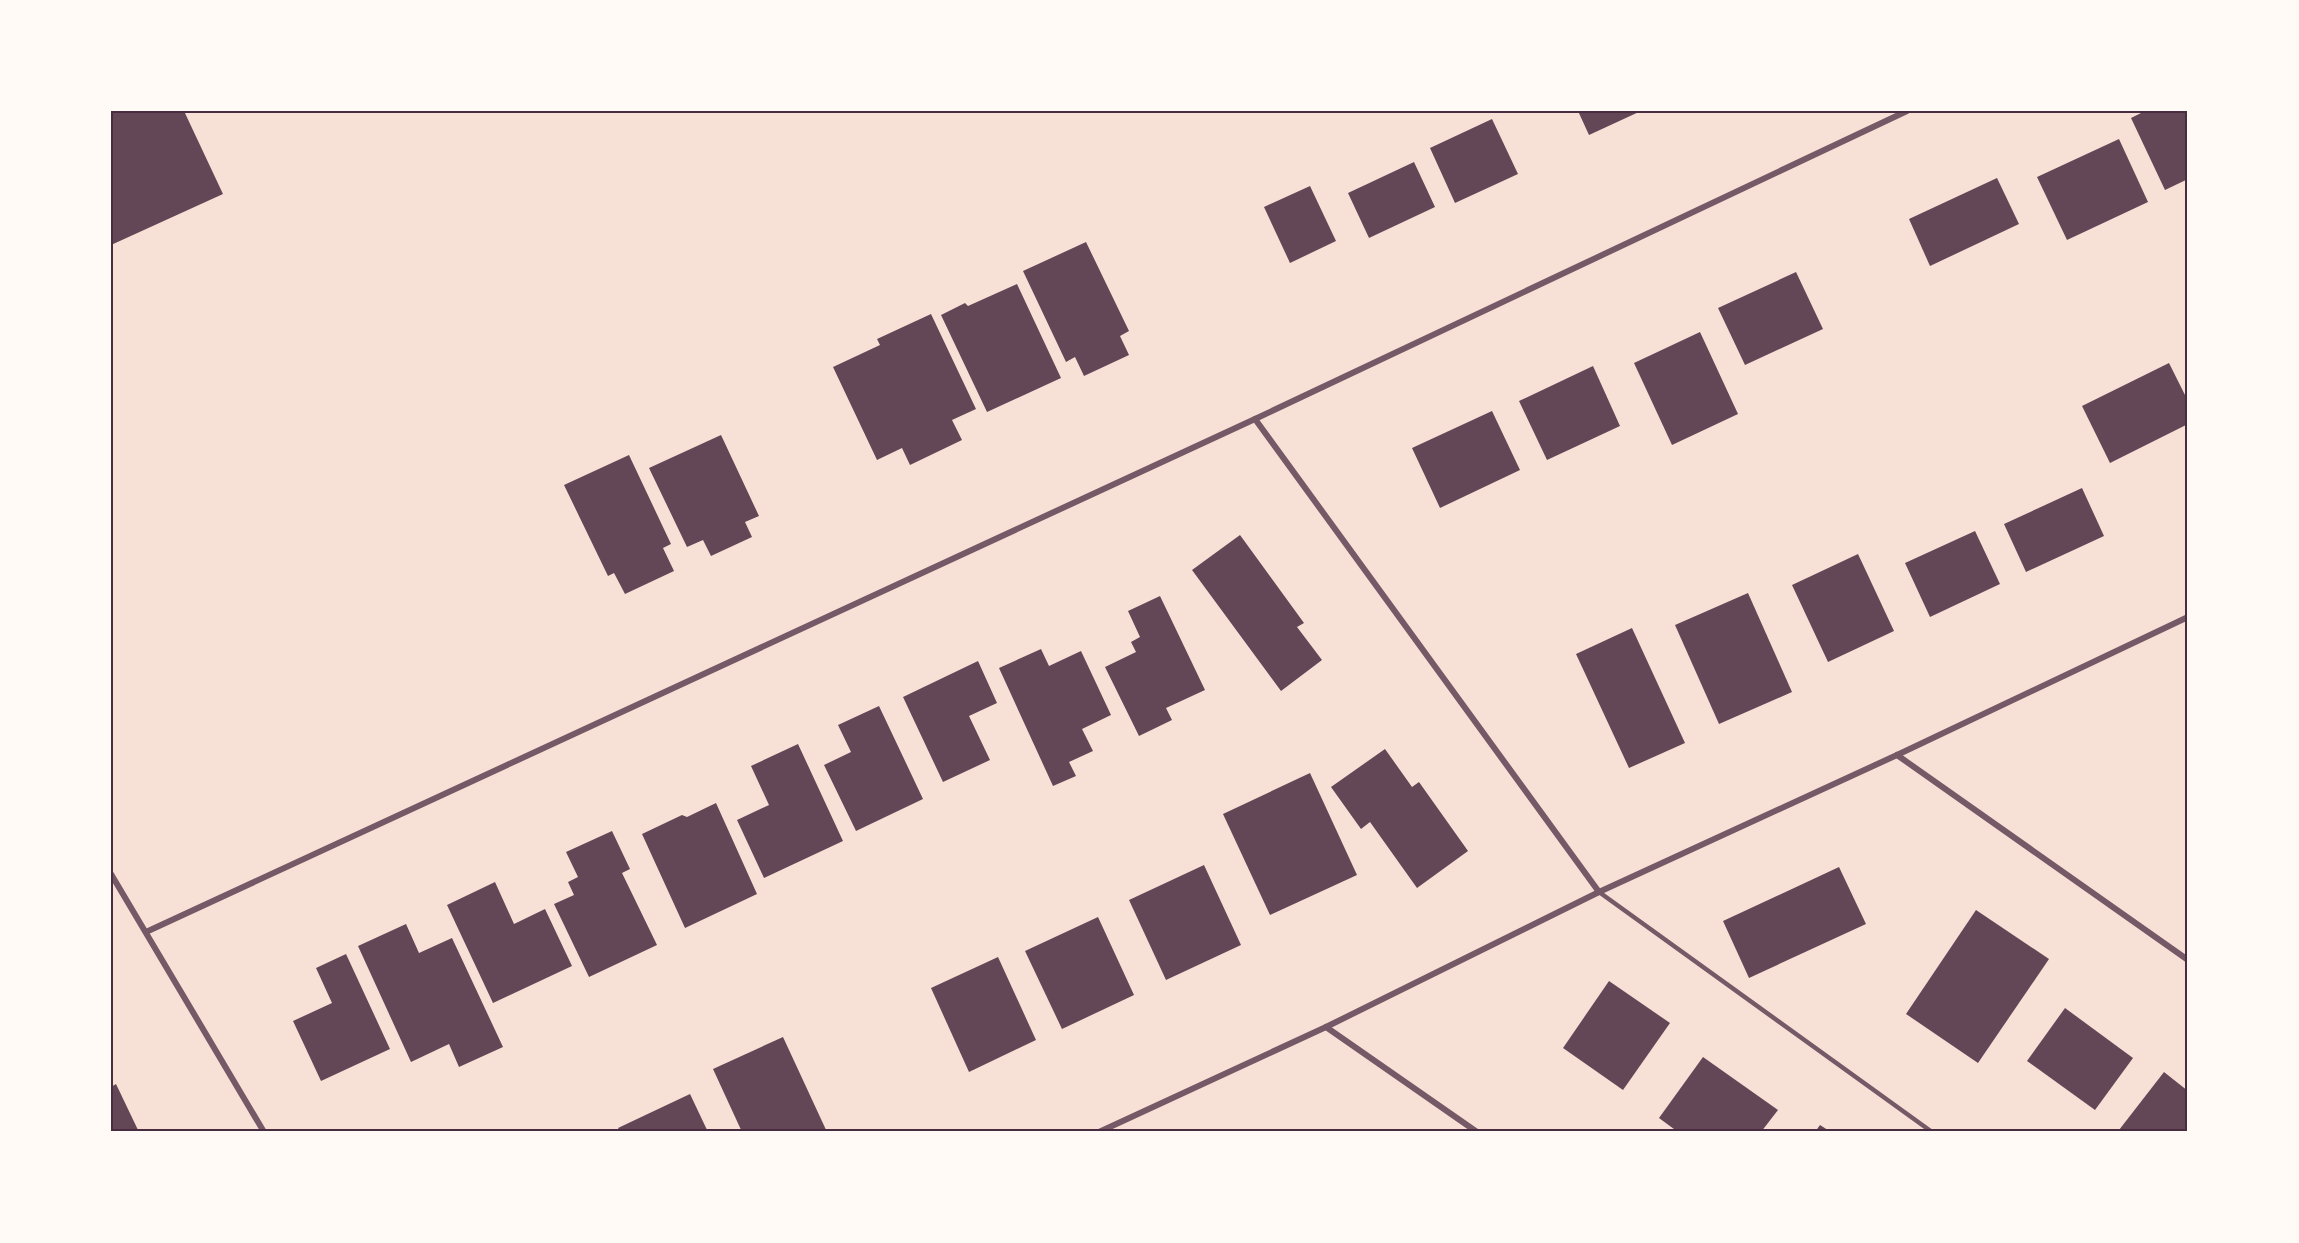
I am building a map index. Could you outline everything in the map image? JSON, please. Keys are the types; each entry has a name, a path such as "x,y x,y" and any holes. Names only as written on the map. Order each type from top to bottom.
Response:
{"street":[{"path":"146,932 1255,419 1907,111"},
{"path":"1255,419 1599,892"},
{"path":"1099,1132 1326,1027 1599,892 1898,755 2188,617"},
{"path":"1898,755 2188,960"},
{"path":"111,874 264,1132"},
{"path":"1326,1027 1477,1132"}],"lane":[{"path":"1599,892 1932,1132"}],"building":[{"path":"111,111 184,111 223,194 111,245"},
{"path":"1578,111 1641,111 1589,135"},
{"path":"2145,111 2188,111 2188,179 2165,190 2131,118"},
{"path":"1492,119 1518,174 1455,203 1430,148"},
{"path":"2119,139 2148,202 2067,240 2037,177"},
{"path":"1414,162 1435,207 1369,238 1348,193"},
{"path":"1997,178 2019,224 1930,266 1909,219"},
{"path":"1310,186 1336,241 1290,263 1264,207"},
{"path":"1086,242 1129,331 1120,336 1129,355 1084,376 1075,357 1066,362 1023,271"},
{"path":"1796,272 1823,329 1745,365 1718,308"},
{"path":"1017,284 1061,378 987,412 941,315 965,303 968,306"},
{"path":"931,314 976,409 952,420 962,440 910,465 902,448 877,460 833,367 880,345 877,339"},
{"path":"1700,332 1738,414 1672,445 1634,363"},
{"path":"2169,363 2188,401 2188,424 2110,463 2082,406"},
{"path":"1593,366 1620,426 1547,460 1519,401"},
{"path":"1492,411 1520,470 1440,508 1412,448"},
{"path":"721,435 759,516 745,522 752,537 711,556 703,540 687,547 649,468"},
{"path":"629,455 671,544 663,548 674,571 625,594 614,573 608,576 564,485"},
{"path":"2082,488 2104,536 2026,572 2004,524"},
{"path":"1975,531 2000,584 1930,617 1905,563"},
{"path":"1240,535 1304,623 1297,627 1322,660 1281,691 1192,570"},
{"path":"1858,554 1894,631 1828,662 1792,585"},
{"path":"1748,593 1792,692 1719,724 1675,625"},
{"path":"1160,596 1205,690 1166,708 1172,720 1139,736 1105,667 1136,652 1131,642 1140,637 1128,611"},
{"path":"1632,628 1685,743 1629,768 1576,654"},
{"path":"1041,649 1049,666 1081,651 1111,715 1082,729 1093,751 1069,762 1076,776 1053,786 999,668"},
{"path":"978,661 997,703 969,716 990,760 943,782 903,697"},
{"path":"879,706 923,799 856,831 824,765 851,752 838,725"},
{"path":"798,744 843,841 764,878 737,820 769,805 751,766"},
{"path":"1385,749 1412,787 1419,782 1468,851 1417,888 1370,822 1361,829 1331,787"},
{"path":"1310,773 1357,875 1270,915 1223,814"},
{"path":"716,803 757,894 685,928 642,834 682,815 687,817"},
{"path":"612,831 630,869 622,873 657,945 589,977 554,904 574,895 568,882 578,877 566,852"},
{"path":"1204,865 1241,945 1166,980 1129,900"},
{"path":"1839,867 1866,924 1749,978 1723,921"},
{"path":"495,882 514,924 545,909 572,966 493,1003 447,905"},
{"path":"1976,910 2049,959 1978,1063 1906,1014"},
{"path":"1098,917 1134,995 1062,1029 1025,951"},
{"path":"406,924 419,953 452,938 503,1047 459,1067 449,1044 411,1062 358,946"},
{"path":"346,954 390,1049 321,1081 293,1021 332,1003 316,968"},
{"path":"998,957 1036,1040 969,1072 931,988"},
{"path":"1609,981 1670,1023 1623,1090 1563,1048"},
{"path":"2065,1008 2133,1058 2095,1110 2027,1061"},
{"path":"783,1037 827,1132 742,1132 713,1069"},
{"path":"1703,1057 1778,1110 1761,1132 1678,1132 1659,1118"},
{"path":"2164,1072 2188,1091 2188,1132 2122,1132 2119,1130"},
{"path":"116,1084 138,1130 135,1132 111,1132 111,1087"},
{"path":"690,1094 708,1132 620,1132 618,1128"},
{"path":"1820,1125 1831,1132 1815,1132"}]}
